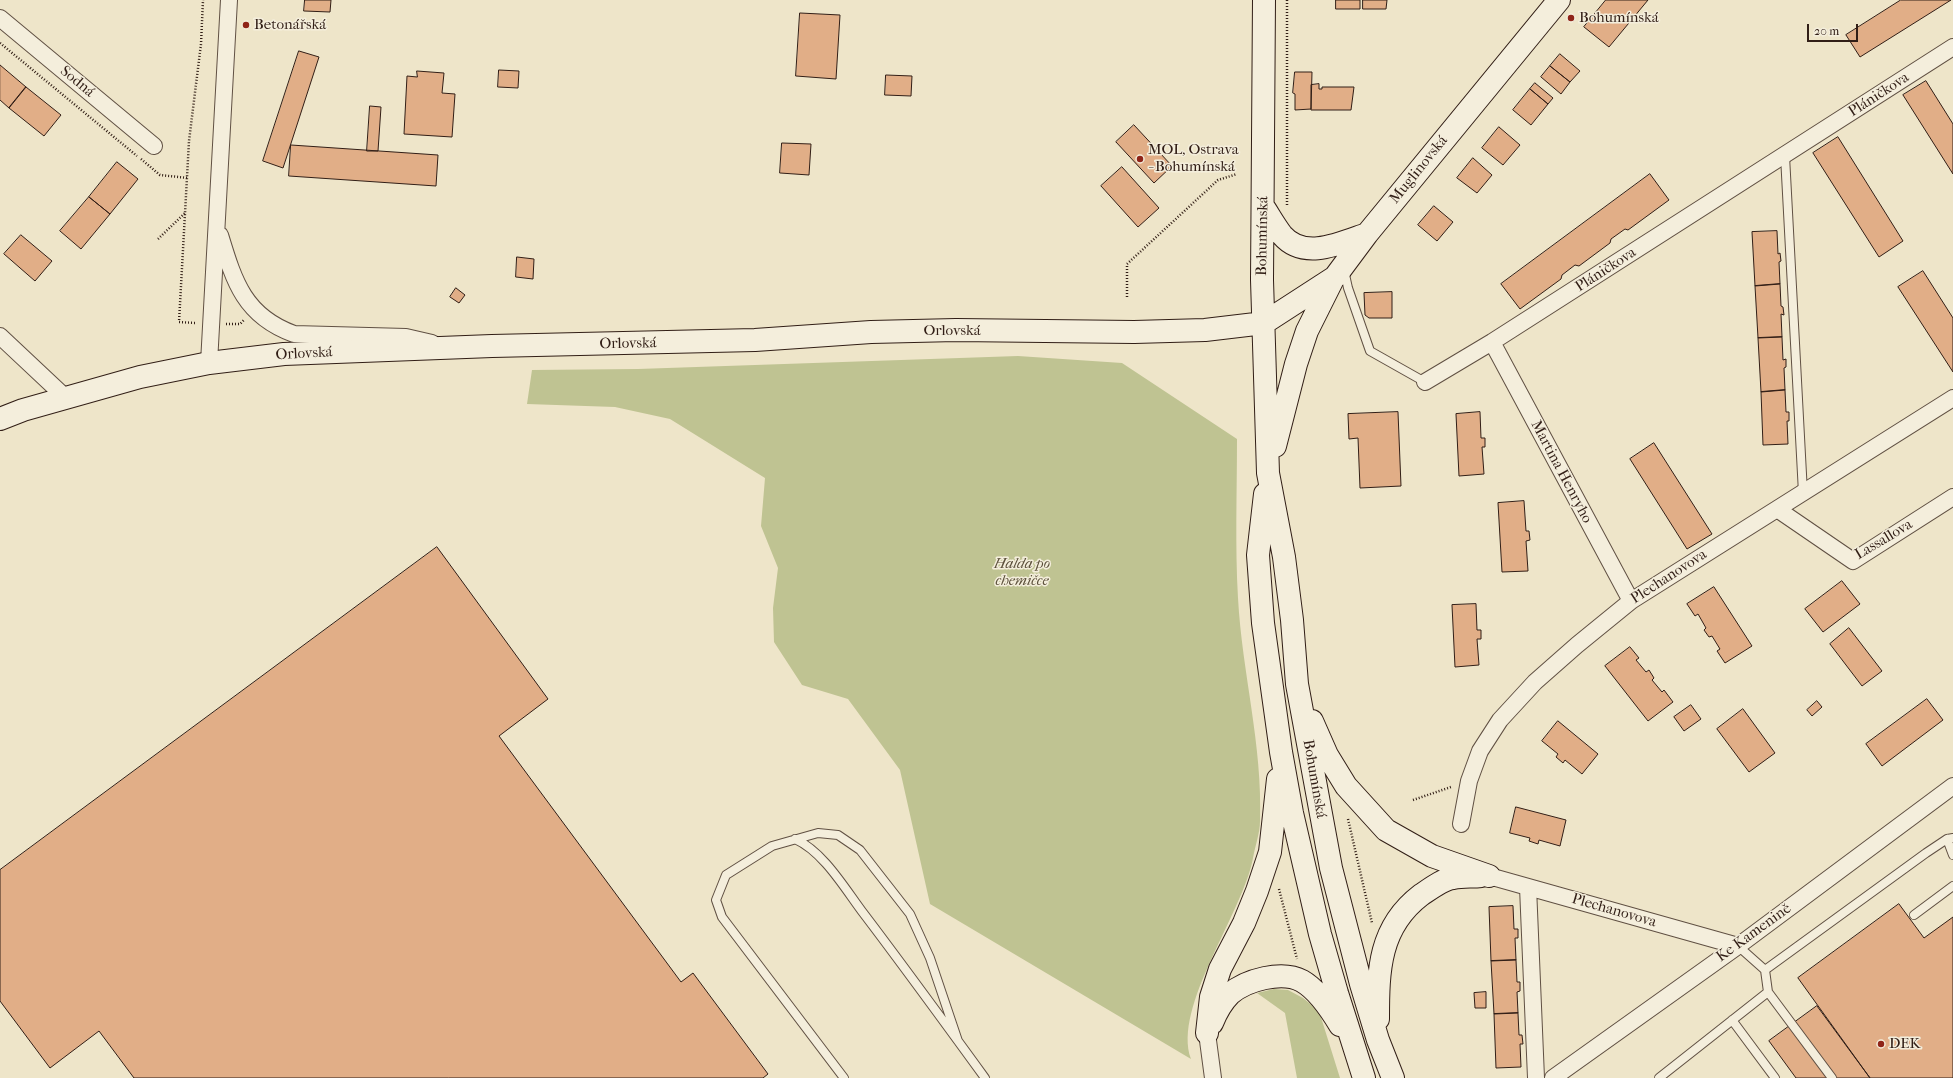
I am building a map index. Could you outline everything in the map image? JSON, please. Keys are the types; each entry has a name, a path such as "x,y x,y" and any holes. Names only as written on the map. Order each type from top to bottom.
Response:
{"main road":[{"name":"Bohumínská","path":"1264,0 1262,280 1268,473 1258,555 1263,623 1281,752 1296,828 1320,934 1362,1071"},
{"name":"Muglinovská","path":"1264,324 1339,272 1367,234 1559,0"},
{"path":"1263,206 1282,236 1298,246 1326,248 1367,234"},
{"path":"1268,473 1286,402 1307,331 1339,272"},
{"name":"Orlovská","path":"0,419 23,410 140,377 210,363 284,354 755,340 879,331 956,330 1142,332 1205,330 1264,324"},
{"name":"Bohumínská","path":"1268,473 1284,557 1297,684 1331,868 1361,984 1378,1040 1393,1078"},
{"path":"1297,684 1327,755 1346,786 1386,830 1432,856 1489,876"},
{"path":"1207,1033 1211,997 1220,970 1244,923 1257,891 1270,852 1281,752"},
{"path":"1378,1040 1381,959 1390,931 1408,905 1428,890 1452,878 1489,876"},
{"path":"1207,1033 1217,1011 1230,994 1254,980 1274,977 1292,978 1302,981 1314,991 1340,1024 1362,1071"}],"street":[{"path":"210,363 229,0"},
{"name":"Sodná","path":"0,18 154,146"},
{"name":"Pláničkova","path":"1426,382 1492,342 1953,47"},
{"path":"217,224 238,288 254,310 271,324 294,334 406,337 453,348"},
{"path":"0,336 66,398"},
{"name":"Martina Henryho","path":"1492,342 1630,601"},
{"name":"Plechanovova","path":"1461,824 1469,781 1480,751 1505,714 1534,682 1630,601 1953,398"},
{"name":"Lassallova","path":"1777,509 1853,561 1953,497"},
{"name":"Ke Kamenině","path":"1553,1078 1738,946 1953,786"},
{"name":"Plechanovova","path":"1489,876 1738,946"},
{"path":"1528,887 1536,1078"},
{"path":"1207,1033 1213,1078"}],"lane":[{"path":"1784,156 1803,493"},
{"path":"1339,272 1348,288 1370,351 1426,382"},
{"path":"844,1078 722,917 716,900 726,875 772,846 795,838 818,832 838,835 860,850 910,914 930,958 958,1041"},
{"path":"795,838 805,843 816,852 917,983 985,1078"},
{"path":"1765,970 1950,838 1953,855"},
{"path":"1914,915 1953,886"},
{"path":"1738,946 1765,970 1768,992 1832,1078"},
{"path":"1659,1078 1768,992"},
{"path":"1732,1020 1775,1078"}],"path":[{"path":"203,0 201,44 189,141 179,322 240,324 254,310"},
{"path":"1287,0 1287,206"},
{"path":"1127,297 1127,264 1218,180 1237,174"},
{"path":"158,239 186,213"},
{"path":"1413,800 1469,781"},
{"path":"1348,818 1373,926"},
{"path":"1277,882 1302,981"}],"green space":[{"name":"Halda po chemičce","path":"1018,356 1122,363 1237,439 1236,539 1238,598 1240,626 1258,765 1260,826 1247,880 1211,960 1191,1013 1188,1038 1191,1059 930,904 900,770 848,699 802,685 774,642 773,608 778,568 761,526 765,478 670,419 615,407 527,404 532,370 638,369"},
{"path":"1274,989 1288,990 1303,998 1319,1011 1340,1078 1297,1078 1285,1013 1257,993"}],"building":[{"path":"305,0 331,0 330,12 304,11"},
{"path":"1336,0 1360,0 1360,9 1336,9"},
{"path":"1363,0 1387,0 1386,9 1363,9"},
{"path":"1606,0 1648,0 1609,47 1584,27"},
{"path":"1901,0 1951,0 1860,57 1846,35"},
{"path":"800,13 840,15 836,79 796,76"},
{"path":"299,51 319,57 283,168 263,161"},
{"path":"1560,54 1580,71 1570,82 1550,66"},
{"path":"0,65 26,87 9,108 0,100"},
{"path":"1550,66 1570,82 1561,94 1541,77"},
{"path":"499,70 519,71 518,88 498,87"},
{"path":"417,71 444,73 442,93 455,94 452,137 404,134 407,76 417,77"},
{"path":"1295,72 1312,72 1311,109 1295,110 1295,94 1293,93"},
{"path":"886,75 912,76 911,96 885,95"},
{"path":"1926,81 1953,124 1953,174 1903,95"},
{"path":"1535,83 1553,98 1548,104 1530,89"},
{"path":"1319,84 1319,89 1322,89 1322,87 1354,87 1351,110 1311,110 1311,85"},
{"path":"26,87 61,115 44,136 9,108"},
{"path":"1530,89 1548,104 1531,125 1513,110"},
{"path":"370,106 381,107 378,151 367,151"},
{"path":"1134,125 1172,166 1154,183 1116,142"},
{"path":"1499,127 1520,145 1503,165 1482,148"},
{"path":"1838,137 1903,241 1879,257 1813,153"},
{"path":"782,143 811,144 809,175 780,173"},
{"path":"291,145 438,155 436,186 289,176"},
{"path":"1473,158 1492,175 1477,193 1457,178"},
{"path":"117,162 138,179 110,214 89,197"},
{"path":"1122,167 1159,208 1138,227 1101,186"},
{"path":"1650,174 1669,200 1628,230 1625,229 1611,239 1610,243 1579,266 1575,265 1562,275 1561,279 1520,309 1501,284"},
{"path":"89,197 110,214 81,249 60,231"},
{"path":"1434,206 1453,222 1437,241 1418,225"},
{"path":"1777,231 1778,254 1780,253 1781,261 1779,262 1780,284 1755,286 1752,232"},
{"path":"21,235 52,261 35,281 4,254"},
{"path":"517,257 534,259 533,279 516,277"},
{"path":"1923,271 1953,318 1953,372 1898,287"},
{"path":"1780,284 1781,306 1783,307 1784,315 1781,314 1782,337 1758,338 1755,286"},
{"path":"456,288 465,295 459,303 450,297"},
{"path":"1392,292 1392,318 1369,318 1365,315 1364,293"},
{"path":"1782,337 1783,360 1786,359 1786,367 1784,368 1785,390 1761,392 1758,338"},
{"path":"1785,390 1786,412 1789,412 1789,421 1787,421 1788,444 1763,445 1761,392"},
{"path":"1398,412 1401,486 1360,488 1358,438 1349,439 1348,414"},
{"path":"1480,412 1481,438 1485,438 1485,447 1482,447 1484,474 1459,476 1456,414"},
{"path":"1654,443 1712,534 1687,549 1630,459"},
{"path":"1524,501 1526,531 1529,531 1530,540 1526,541 1528,571 1502,572 1498,503"},
{"path":"437,547 548,699 499,736 681,982 693,973 768,1074 763,1078 134,1078 99,1031 50,1068 0,1001 0,870"},
{"path":"1842,581 1860,604 1823,632 1805,609"},
{"path":"1714,587 1752,646 1725,663 1717,651 1720,649 1712,636 1709,637 1704,630 1706,628 1698,614 1695,616 1687,604"},
{"path":"1476,604 1477,630 1481,630 1481,639 1477,639 1479,665 1455,667 1452,605"},
{"path":"1849,628 1882,671 1862,686 1830,644"},
{"path":"1630,647 1639,658 1636,660 1646,672 1649,670 1654,678 1652,680 1662,692 1664,690 1673,702 1648,721 1605,666"},
{"path":"1927,699 1943,720 1882,766 1866,744"},
{"path":"1817,701 1822,707 1812,716 1807,710"},
{"path":"1691,705 1701,719 1684,731 1674,717"},
{"path":"1743,709 1775,753 1749,772 1717,729"},
{"path":"1558,721 1598,754 1582,774 1565,760 1563,763 1556,757 1558,754 1542,741"},
{"path":"1516,807 1566,820 1560,846 1539,840 1538,844 1529,841 1530,838 1510,833"},
{"path":"1899,904 1924,938 1953,917 1953,1078 1870,1078 1798,978"},
{"path":"1513,906 1514,929 1518,929 1518,938 1515,938 1516,960 1491,961 1489,907"},
{"path":"1516,960 1517,982 1520,982 1520,991 1517,992 1518,1013 1494,1014 1491,961"},
{"path":"1486,992 1486,1008 1475,1008 1474,993"},
{"path":"1817,1006 1870,1078 1796,1078 1769,1041"},
{"path":"1518,1013 1519,1035 1522,1035 1523,1044 1520,1044 1521,1067 1496,1068 1494,1014"}],"place":[{"name":"Bohumínská","path":"1571,18"},
{"name":"Betonářská","path":"246,25"},
{"name":"MOL, Ostrava - Bohumínská","path":"1140,159"},
{"name":"DEK","path":"1881,1044"}]}
